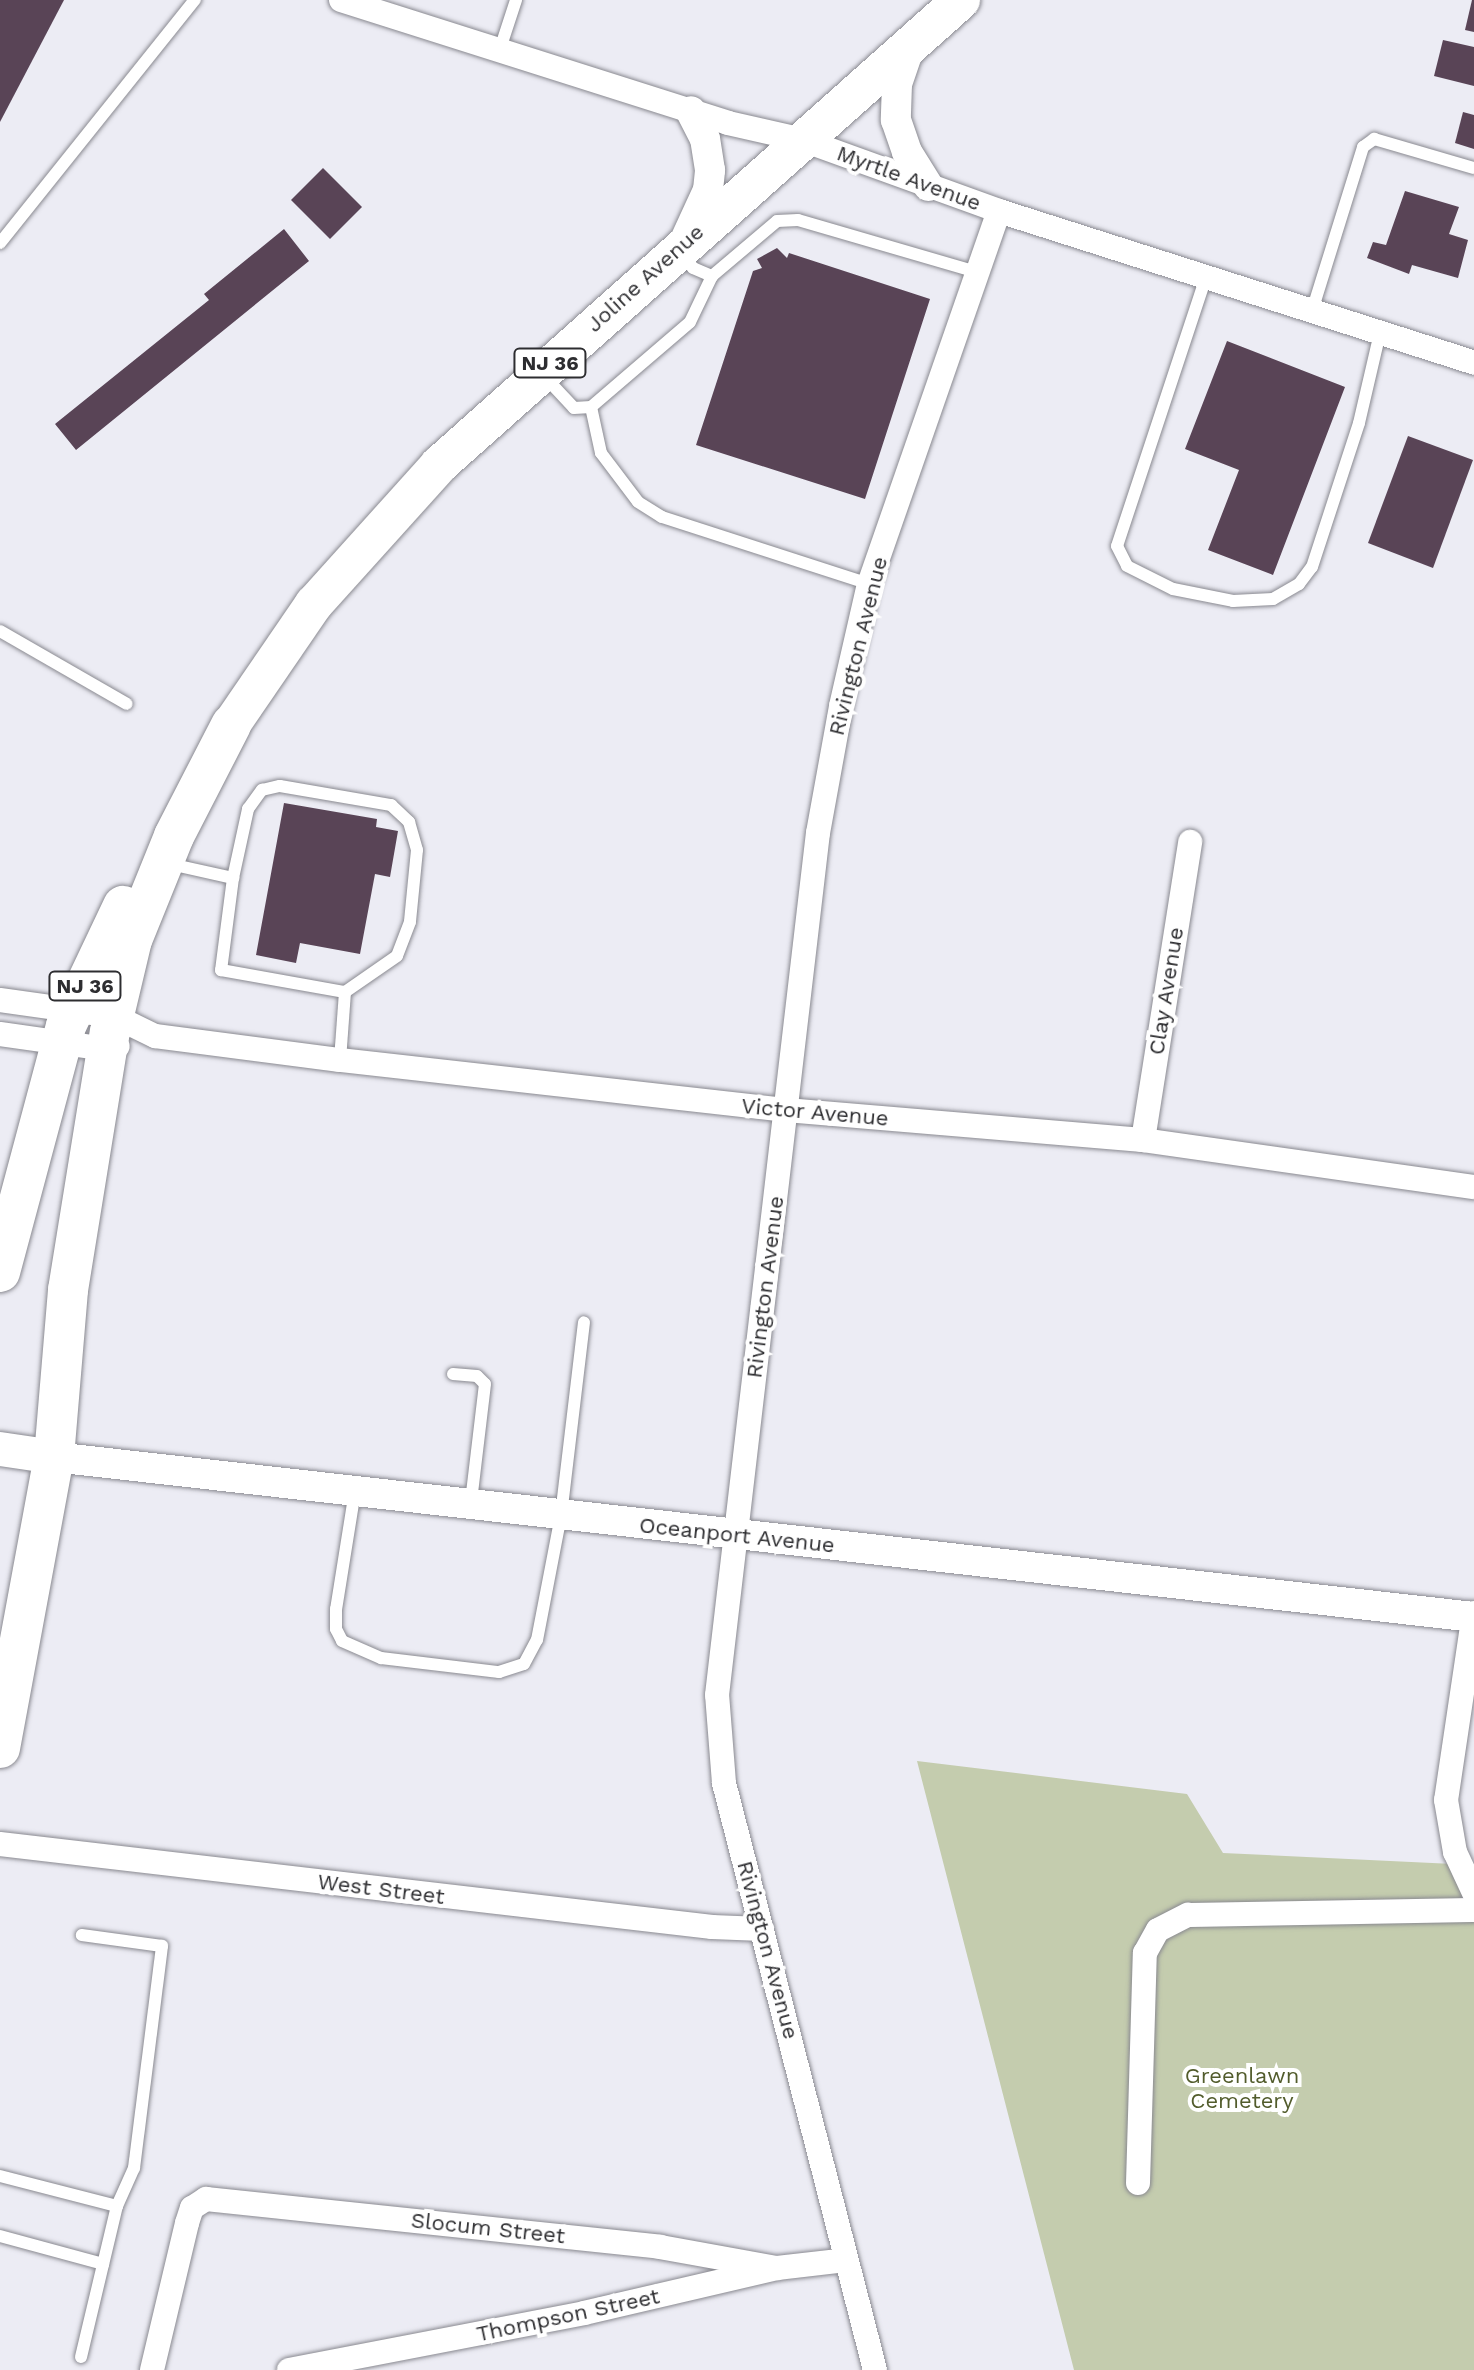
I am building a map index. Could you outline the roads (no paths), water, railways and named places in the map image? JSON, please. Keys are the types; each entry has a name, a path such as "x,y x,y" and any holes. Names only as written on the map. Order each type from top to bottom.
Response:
{"highway":[{"name":"NJ 36","path":"0,1748 54,1457 68,1290 111,1033 132,940 163,862 231,725"},
{"name":"NJ 36","path":"0,1272 68,1026 152,848 231,725"}],"main road":[{"name":"Joline Avenue","path":"231,725 314,604 377,529 540,371 961,0"},
{"name":"Oceanport Avenue","path":"0,1449 54,1457"}],"street":[{"name":"Myrtle Avenue","path":"341,0 691,111 803,140 999,211 1474,363"},
{"path":"912,42 894,105 900,137 928,186"},
{"path":"680,246 708,190 710,170 705,139 691,111"},
{"name":"Rivington Avenue","path":"875,2370 724,1783 717,1735 736,1535 818,833 869,584 999,211"},
{"name":"Clay Avenue","path":"1143,1140 1190,842"},
{"name":"Victor Avenue","path":"0,1000 68,1026 111,1033 786,1110 1143,1140 1474,1187"},
{"name":"Victor Avenue","path":"0,1034 68,1026 111,1033"},
{"name":"Oceanport Avenue","path":"54,1457 1474,1616"},
{"path":"1474,1616 1446,1800 1455,1852 1474,1893"},
{"name":"West Street","path":"0,1844 712,1927 762,1929"},
{"path":"1138,2183 1145,1953 1158,1930 1188,1915 1474,1910"},
{"name":"Slocum Street","path":"152,2370 187,2223 198,2201 220,2198 646,2246 777,2268"},
{"name":"Thompson Street","path":"289,2370 584,2313 777,2268 846,2260"}],"lane":[{"path":"0,243 195,0"},
{"path":"500,49 516,0"},
{"path":"1312,311 1363,147 1374,139 1474,168"},
{"path":"540,371 574,408 591,407 690,322 712,276 777,221 798,220 977,272"},
{"path":"680,246 693,268 712,276"},
{"path":"1206,277 1117,546 1127,566 1173,589 1233,601 1273,599 1299,584 1312,567 1359,423 1380,333"},
{"path":"591,407 601,453 638,502 662,517 869,584"},
{"path":"0,631 127,704"},
{"path":"280,786 383,799 409,822 417,850 410,922 397,956 345,992 221,970 233,878 248,809 262,790 280,786"},
{"path":"163,862 233,878"},
{"path":"340,1060 345,992"},
{"path":"355,1491 336,1609 338,1635 363,1654 453,1667 510,1670 532,1653 561,1515 584,1322"},
{"path":"453,1374 477,1376 485,1384 471,1505"},
{"path":"81,2357 117,2206 134,2168 162,1946 82,1935"},
{"path":"0,2176 117,2206"},
{"path":"0,2236 103,2264"}],"park label":[{"name":"Greenlawn Cemetery","path":"1242,2088"}]}
